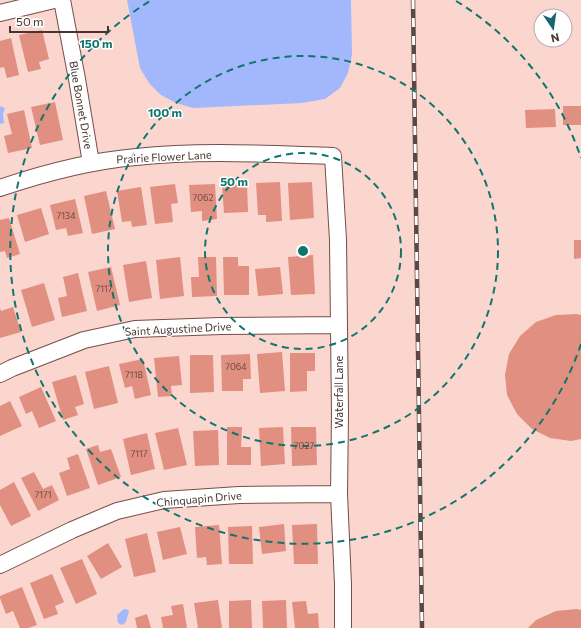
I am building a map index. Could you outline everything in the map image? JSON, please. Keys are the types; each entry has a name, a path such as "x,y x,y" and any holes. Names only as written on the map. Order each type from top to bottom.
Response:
{"street":[{"path":"0,13 54,0"},
{"name":"Blue Bonnet Drive","path":"62,0 92,163"},
{"name":"Prairie Flower Lane","path":"0,188 92,163 135,157 189,153 332,156"},
{"name":"Waterfall Lane","path":"332,156 338,240 340,413 339,494 343,584 343,628"},
{"name":"Saint Augustine Drive","path":"0,374 84,340 135,329 221,326 339,325"},
{"name":"Chinquapin Drive","path":"0,565 72,530 117,511 164,500 239,494 339,494"}],"water":[{"path":"127,0 351,0 352,55 348,73 340,88 325,99 302,103 193,108 176,103 161,95 149,83 140,68"},
{"path":"0,106 5,108 3,114 4,123 0,124"},
{"path":"124,609 129,611 126,622 122,625 118,623 117,615"}],"building":[{"path":"42,30 49,59 39,62 41,69 28,72 19,35"},
{"path":"11,38 19,75 7,78 4,67 0,68 0,41"},
{"path":"55,102 63,140 40,145 31,107"},
{"path":"563,106 581,106 581,125 563,125"},
{"path":"555,109 556,127 526,128 525,110"},
{"path":"24,110 32,148 8,153 4,136 12,134 7,114"},
{"path":"280,182 282,221 266,222 266,215 258,215 256,183"},
{"path":"312,182 314,218 290,220 288,183"},
{"path":"175,184 178,203 171,204 173,222 155,224 150,187"},
{"path":"215,184 217,219 202,221 202,211 191,212 189,185"},
{"path":"247,184 248,212 224,213 222,185"},
{"path":"141,187 147,225 132,227 131,221 122,222 117,191"},
{"path":"106,191 115,229 92,234 84,196"},
{"path":"75,199 83,233 68,236 66,228 56,230 50,205"},
{"path":"41,208 49,234 25,242 17,215"},
{"path":"9,218 20,254 7,258 5,251 0,252 0,220"},
{"path":"574,240 581,240 581,258 574,259"},
{"path":"313,255 315,294 291,295 288,257"},
{"path":"180,257 184,296 160,299 156,260"},
{"path":"198,257 216,257 217,296 192,297 191,277 199,277"},
{"path":"223,257 238,257 238,266 249,266 249,295 224,295"},
{"path":"146,261 152,298 129,302 123,265"},
{"path":"111,267 120,305 97,311 88,272"},
{"path":"280,267 283,294 258,296 255,269"},
{"path":"78,273 87,311 62,317 58,298 67,296 63,277"},
{"path":"44,283 55,320 32,327 21,290"},
{"path":"13,307 21,332 0,338 0,308 1,311"},
{"path":"556,315 581,315 581,439 571,441 550,438 532,429 517,414 507,395 505,375 509,354 520,336 536,322"},
{"path":"282,352 285,391 260,393 257,354"},
{"path":"290,353 315,353 315,371 307,371 307,391 290,392"},
{"path":"250,354 251,379 243,379 243,391 222,391 221,355"},
{"path":"190,355 213,355 214,392 190,393"},
{"path":"179,356 182,385 171,386 172,396 158,397 154,358"},
{"path":"143,359 151,395 135,399 132,386 125,388 119,364"},
{"path":"109,366 118,403 94,409 85,372"},
{"path":"76,375 84,404 75,407 78,415 63,420 52,382"},
{"path":"41,387 56,421 39,428 32,411 26,414 19,397"},
{"path":"10,401 22,426 0,436 0,406"},
{"path":"227,427 242,427 241,447 251,447 251,465 227,465"},
{"path":"283,427 285,464 261,466 259,428"},
{"path":"291,427 316,427 317,465 292,466"},
{"path":"178,428 187,465 164,470 155,433"},
{"path":"218,430 219,465 195,466 193,431"},
{"path":"147,433 155,469 131,475 123,439"},
{"path":"98,445 100,452 111,449 121,477 98,485 86,449"},
{"path":"78,454 90,488 67,496 59,473 70,469 67,458"},
{"path":"34,472 43,489 52,485 59,500 38,511 21,478"},
{"path":"14,482 31,516 11,526 0,505 0,490"},
{"path":"284,524 286,551 262,554 259,527"},
{"path":"317,524 318,564 294,564 292,525"},
{"path":"219,525 222,564 207,565 206,557 197,558 195,527"},
{"path":"252,526 253,564 229,564 228,527"},
{"path":"180,527 187,554 163,560 157,532"},
{"path":"147,533 156,572 134,577 125,539"},
{"path":"108,543 122,567 101,579 87,556"},
{"path":"82,559 97,594 76,604 60,568"},
{"path":"52,574 64,602 55,606 58,614 44,619 30,583"},
{"path":"22,587 37,625 28,628 20,628 13,611 6,614 0,598 0,596"},
{"path":"218,600 222,628 198,628 194,603"},
{"path":"251,600 252,628 229,628 229,601"},
{"path":"286,600 287,628 263,628 262,601"},
{"path":"306,601 308,614 318,613 319,628 295,628 292,602"},
{"path":"183,604 187,628 163,628 161,617 173,615 171,606"},
{"path":"581,610 581,628 528,628 536,620 556,611"},
{"path":"147,614 151,628 137,628 135,618"}],"railway":[{"path":"413,0 422,628"}]}
